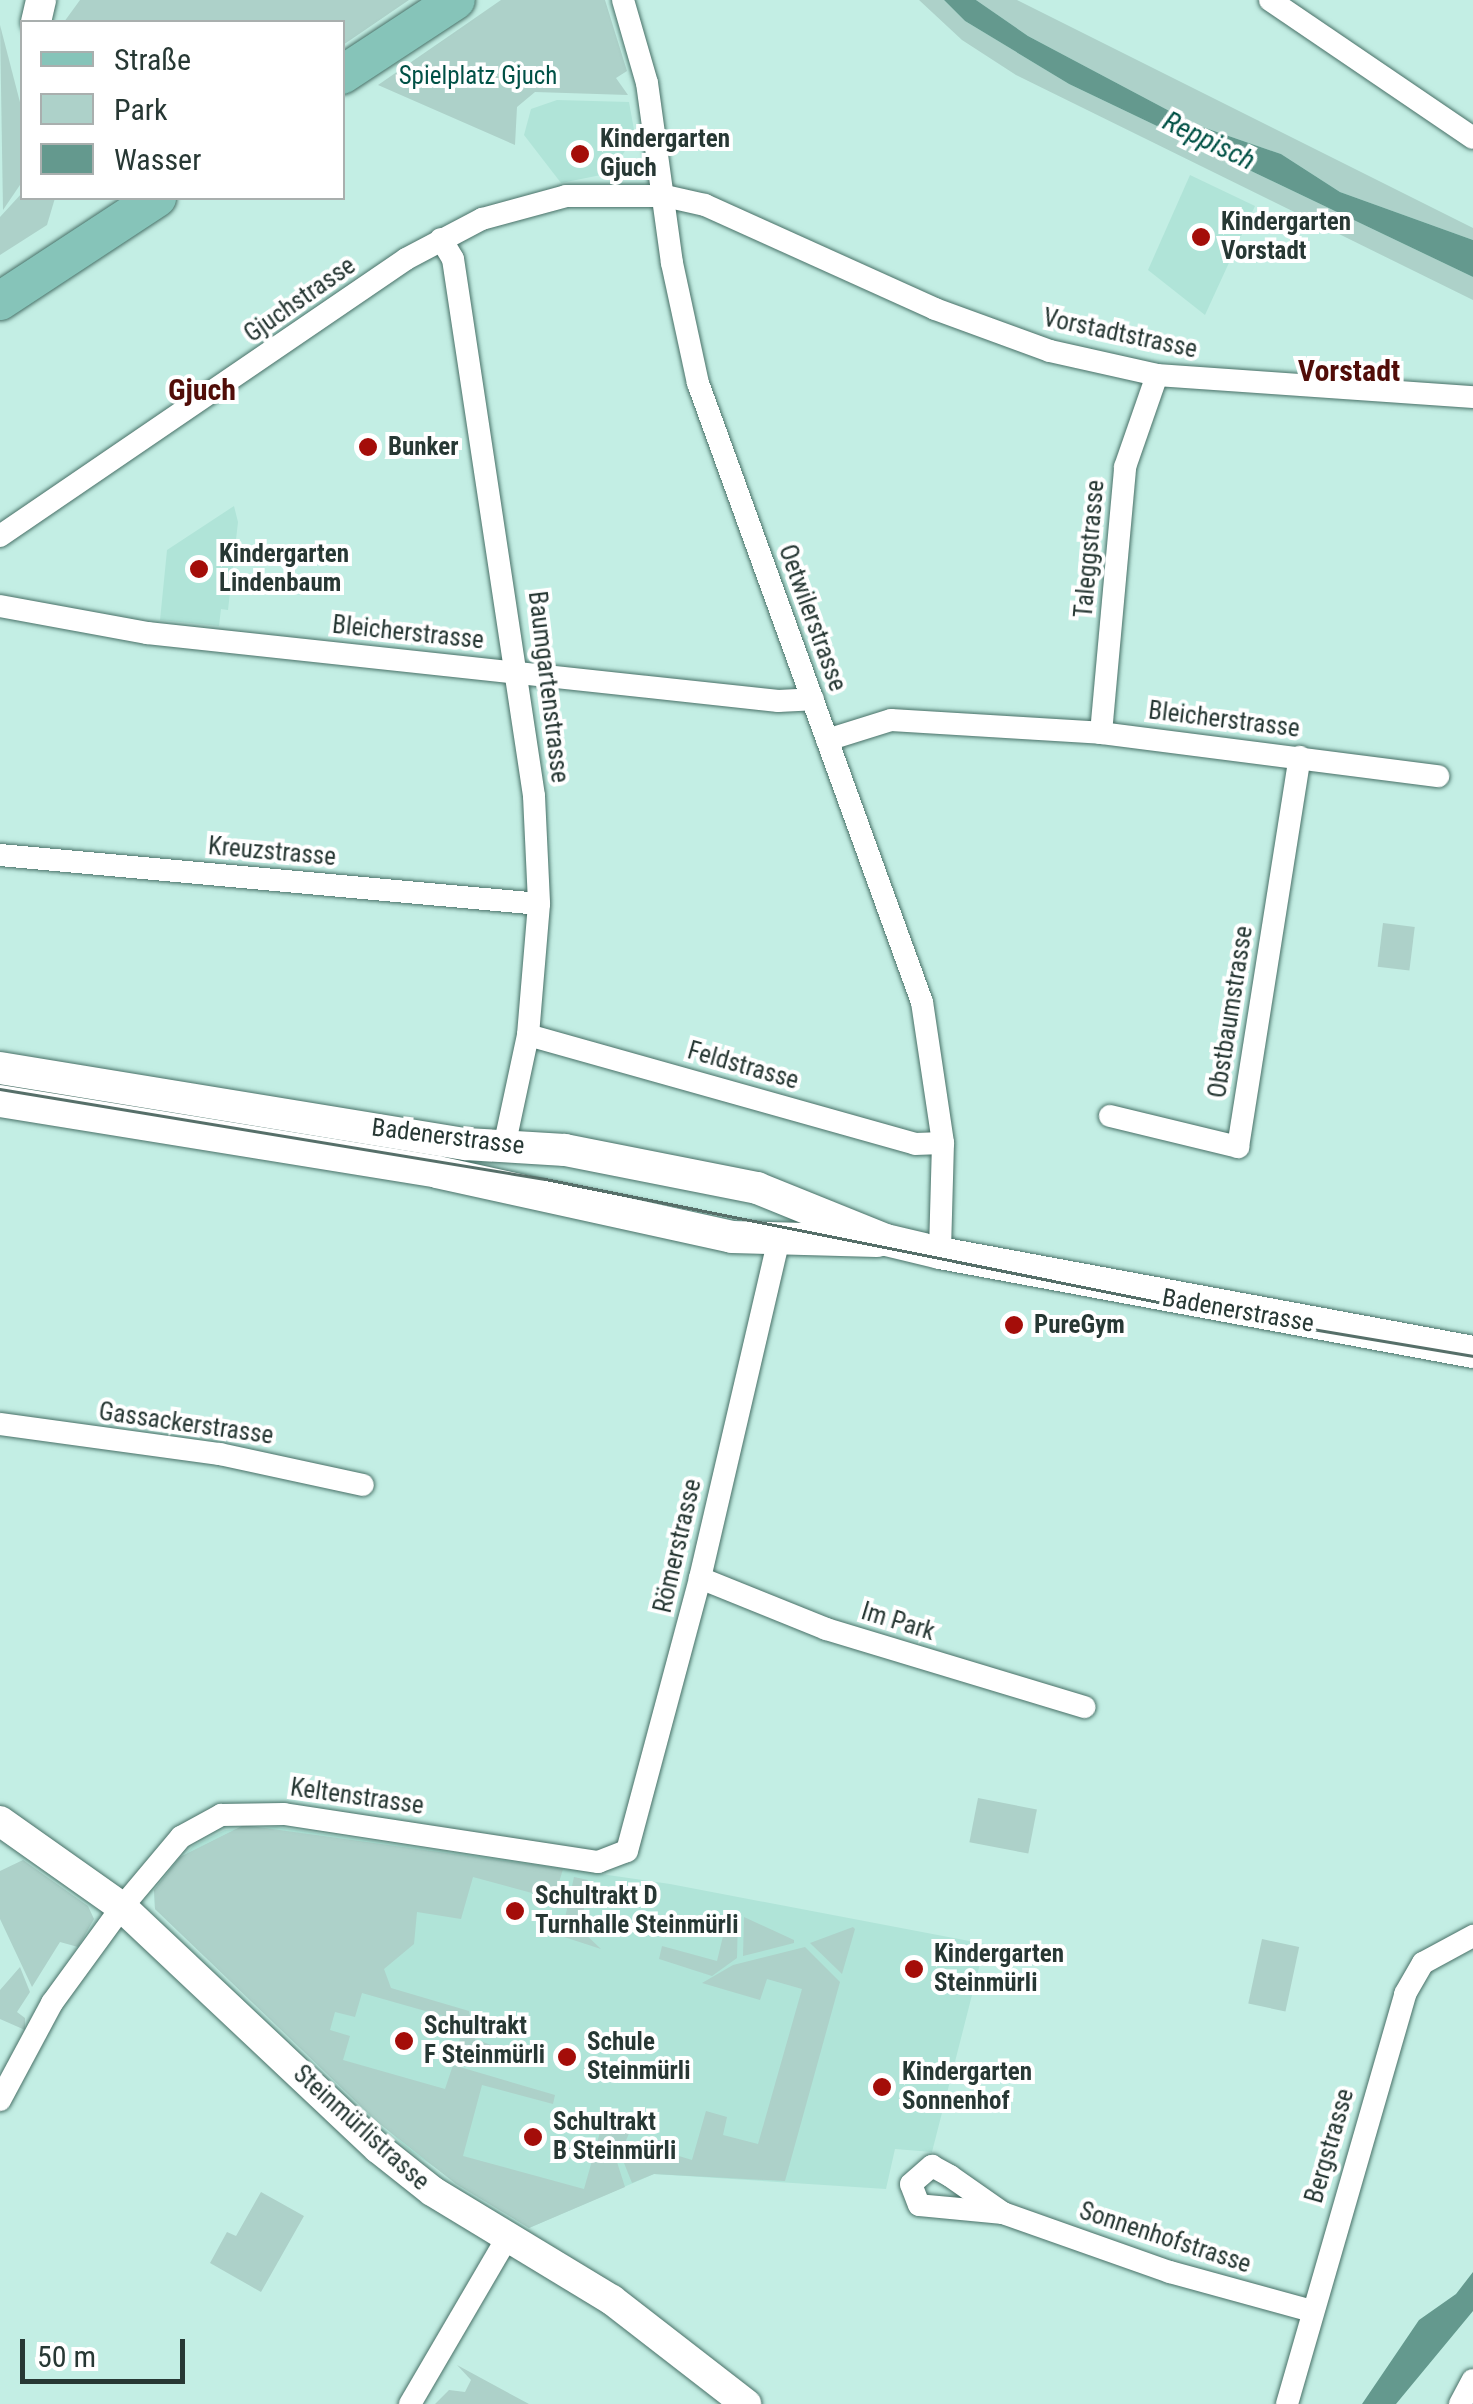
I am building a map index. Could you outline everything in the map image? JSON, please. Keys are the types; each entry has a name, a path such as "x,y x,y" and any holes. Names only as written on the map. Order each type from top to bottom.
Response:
{"main road":[{"path":"345,73 456,0"},
{"path":"0,301 115,209 150,200"},
{"name":"Badenerstrasse","path":"0,1068 504,1146 565,1150 756,1188 886,1240 940,1253 1473,1352"},
{"name":"Badenerstrasse","path":"0,1101 437,1172 513,1192 778,1242 886,1240"},
{"path":"504,1146 513,1192"}],"street":[{"name":"Oetwilerstrasse","path":"622,0 646,83 698,383 900,940 930,1035 943,1143 940,1253"},
{"path":"1270,0 1473,138"},
{"name":"Gjuchstrasse","path":"0,536 440,239 482,219 566,196 664,196"},
{"name":"Vorstadtstrasse","path":"664,196 705,204 935,309 1050,351 1156,374 1473,397"},
{"name":"Baumgartenstrasse","path":"440,239 454,259 518,672 540,904 528,1035 504,1146"},
{"name":"Taleggstrasse","path":"1101,733 1125,467 1156,374"},
{"name":"Bleicherstrasse","path":"0,606 147,634 778,701 813,699"},
{"name":"Bleicherstrasse","path":"827,740 891,720 1101,733 1438,776"},
{"name":"Obstbaumstrasse","path":"1110,1116 1238,1148 1300,757"},
{"name":"Kreuzstrasse","path":"0,855 540,904"},
{"name":"Feldstrasse","path":"528,1035 915,1144 943,1143"},
{"name":"Römerstrasse","path":"620,1857 636,1830 700,1578 778,1242"},
{"name":"Gassackerstrasse","path":"0,1424 220,1454 363,1486"},
{"name":"Im Park","path":"700,1578 826,1629 1084,1706"},
{"name":"Keltenstrasse","path":"0,2100 52,2003 122,1907 181,1837 242,1811 581,1860 620,1857"},
{"name":"Steinmürlistrasse","path":"0,1822 122,1907 378,2148 507,2238 640,2319 746,2404"},
{"name":"Bergstrasse","path":"1287,2404 1405,1994 1424,1964 1473,1936"},
{"name":"Sonnenhofstrasse","path":"1004,2213 1170,2272 1312,2311"},
{"path":"410,2404 507,2238"},
{"path":"1460,2404 1473,2380"}],"shaded area":[{"name":"Kindergarten Gjuch","path":"557,100 629,102 635,135 611,173 561,183 524,135 531,109"},
{"name":"Kindergarten Vorstadt","path":"1190,175 1255,206 1205,315 1148,270"},
{"name":"Kindergarten Lindenbaum","path":"234,506 238,522 228,610 221,609 219,626 160,620 167,550"},
{"name":"Schule Steinmürli","path":"276,1827 670,1884 985,1944 932,2152 895,2149 886,2189 654,2174 529,2228 410,2151 155,1909 154,1890 193,1846 225,1830"}],"green space":[{"path":"80,0 409,0 345,44 345,20 65,20"},
{"name":"Spielplatz Gjuch","path":"501,0 605,0 627,71 616,78 628,95 535,92 517,107 515,145 378,85"},
{"path":"919,0 944,0 965,21 1069,84 1473,277 1473,300 1016,75 962,40"},
{"path":"976,0 1017,0 1473,228 1473,240 1340,192 1281,154 1194,124 1028,36"},
{"path":"0,25 20,102 20,185 3,210"},
{"path":"20,195 20,200 54,200 47,225 0,255 0,217"},
{"path":"1383,923 1415,927 1409,971 1378,967"},
{"path":"978,1798 1037,1809 1028,1854 969,1842"},
{"path":"244,1825 563,1869 554,1899 473,1877 461,1919 417,1912 414,1944 384,1969 391,1988 469,2011 475,2039 491,2045 488,2055 458,2046 464,2022 362,1993 355,2017 335,2012 330,2030 350,2036 343,2060 445,2089 453,2065 555,2095 553,2104 482,2085 463,2156 584,2189 604,2118 630,2131 617,2162 625,2187 529,2228 456,2184 376,2121 155,1909 154,1890 180,1857"},
{"path":"23,1860 88,1906 94,1919 78,1947 60,1942 32,1987 0,1919 0,1871"},
{"path":"574,1877 588,1880 581,1930 601,1949 561,1936"},
{"path":"738,1915 737,1958 712,1976 659,1959 662,1946 717,1961 724,1932"},
{"path":"744,1917 794,1940 794,1943 743,1956"},
{"path":"855,1929 842,1974 810,1943"},
{"path":"1262,1939 1299,1947 1285,2011 1248,2004"},
{"path":"805,1947 840,1982 785,2181 654,2174 632,2183 624,2163 633,2142 692,2160 706,2111 727,2117 723,2135 758,2144 802,1989 767,1979 760,2000 702,1983 733,1965"},
{"path":"20,1967 30,1992 17,2012 25,2018 25,2030 0,2019 0,1990"},
{"path":"261,2192 304,2216 261,2292 210,2263 227,2232 236,2236"},
{"path":"457,2365 529,2404 435,2404 449,2390 465,2392 471,2380"}],"water":[{"name":"Reppisch","path":"944,0 976,0 1028,36 1194,124 1281,154 1340,192 1473,240 1473,277 1069,84 965,21"},
{"path":"1473,2272 1473,2311 1396,2404 1362,2404 1419,2320 1456,2294"}],"tram line":[{"path":"0,1089 545,1179 1193,1309 1473,1356"}],"place":[{"name":"Kindergarten Gjuch","path":"580,154"},
{"name":"Kindergarten Vorstadt","path":"1201,237"},
{"name":"Bunker","path":"368,447"},
{"name":"Kindergarten Lindenbaum","path":"199,569"},
{"name":"PureGym","path":"1014,1325"},
{"name":"Schultrakt D Turnhalle Steinmürli","path":"515,1911"},
{"name":"Kindergarten Steinmürli","path":"914,1969"},
{"name":"Schultrakt F Steinmürli","path":"404,2041"},
{"name":"Schule Steinmürli","path":"567,2057"},
{"name":"Kindergarten Sonnenhof","path":"882,2087"},
{"name":"Schultrakt B Steinmürli","path":"533,2137"}],"district":[{"name":"Vorstadt","path":"1349,371"},
{"name":"Gjuch","path":"202,390"}]}
